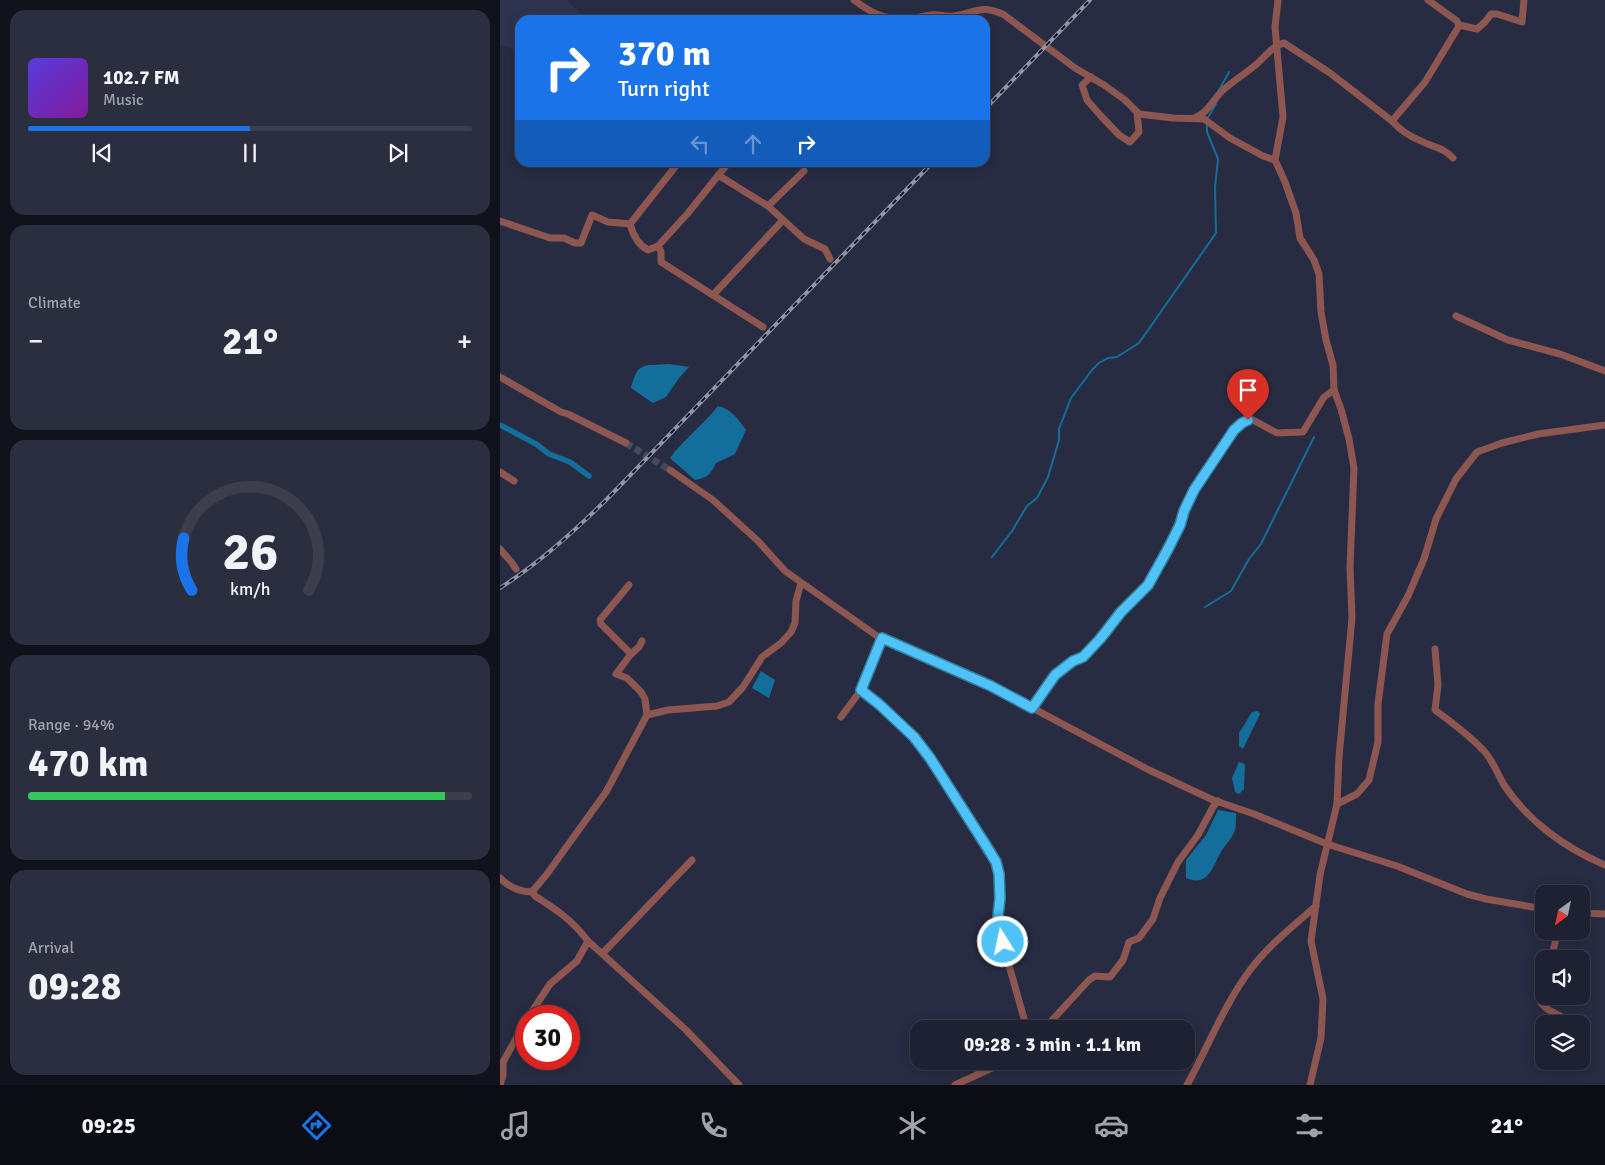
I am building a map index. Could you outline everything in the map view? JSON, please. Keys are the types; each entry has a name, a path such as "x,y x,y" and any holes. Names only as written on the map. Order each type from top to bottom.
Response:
{"street":[{"path":"854,0 869,12 878,15"},
{"path":"1278,0 1276,27 1283,117 1275,160 1286,182 1296,213 1300,238 1314,260 1319,274 1321,312 1333,365 1334,390 1341,409 1354,468 1350,567 1352,618 1339,757 1337,804 1320,875 1311,941 1323,999 1321,1038 1310,1085"},
{"path":"1428,0 1457,21 1459,25 1476,29 1486,22 1491,14 1522,22 1524,0"},
{"path":"958,15 975,10 990,9 1003,14 1075,68 1125,100 1139,114 1173,118 1194,118 1207,121 1230,138 1263,156 1275,160"},
{"path":"928,15 943,15"},
{"path":"1392,121 1425,82 1459,25"},
{"path":"1194,118 1206,111 1218,95 1254,67 1277,45 1284,43 1300,52 1396,125 1421,141 1446,150 1453,158"},
{"path":"1091,77 1082,85 1087,100 1119,135 1130,142 1139,132 1137,112"},
{"path":"630,224 674,167"},
{"path":"630,224 637,241 644,248 648,250 658,246 688,213 725,167"},
{"path":"768,206 804,171"},
{"path":"718,175 768,206 804,239 825,249 830,259"},
{"path":"500,221 550,238 564,238 575,243 581,243 592,215 608,222 630,224"},
{"path":"713,295 783,220"},
{"path":"658,246 661,252 661,262 764,327"},
{"path":"1456,316 1508,340 1560,354 1605,371"},
{"path":"500,377 560,412 568,414 626,443"},
{"path":"1032,708 1055,675 1073,661 1083,657 1121,612 1148,585 1172,541 1191,497 1234,430 1242,423 1251,419 1277,432 1303,432 1324,397 1334,390"},
{"path":"1337,804 1357,794 1369,780 1378,742 1378,704 1387,634 1408,596 1424,559 1436,519 1456,479 1477,452 1493,446 1538,434 1605,425"},
{"path":"670,470 713,500 758,541 785,571 801,584 882,638 991,686 1149,770 1218,801 1327,844 1397,866 1467,894 1535,907"},
{"path":"500,472 514,481"},
{"path":"500,549 516,568"},
{"path":"647,715 677,709 717,706 728,702 743,687 762,658 781,643 791,632 795,623 796,601 801,584"},
{"path":"629,585 600,620 601,624 631,654"},
{"path":"841,717 861,690 882,638"},
{"path":"532,892 606,792 647,715 645,699 641,692 627,678 616,674 642,642"},
{"path":"1436,649 1438,685 1435,710 1484,750 1505,786 1527,814 1538,824 1589,858 1605,865"},
{"path":"861,690 914,737 925,751 996,862 1001,888 998,916 999,930 1024,1020"},
{"path":"1052,1020 1090,980 1095,976 1110,977 1123,960 1129,942 1139,938 1152,919 1178,862 1198,835 1218,801"},
{"path":"602,953 692,860"},
{"path":"500,878 513,888 523,892 532,892"},
{"path":"532,892 534,896 566,916 576,925 588,942 685,1029 739,1085"},
{"path":"1187,1085 1207,1050 1222,1014 1250,970 1283,935 1316,906"},
{"path":"1590,913 1605,914"},
{"path":"536,1005 550,984 577,961 588,942"},
{"path":"1543,1005 1558,1015"},
{"path":"500,1084 503,1075 502,1062 515,1040"},
{"path":"955,1085 988,1070"}],"shaded area":[{"path":"500,0 567,0 583,15 515,15 515,50 500,45"}],"water":[{"path":"669,364 689,367 666,397 653,403 631,388 639,369 647,365"},
{"path":"718,406 730,412 746,430 735,454 716,463 706,477 695,480 670,458"},
{"path":"761,671 775,680 769,698 752,688"},
{"path":"1258,711 1260,714 1243,749 1239,746 1239,733 1252,712"},
{"path":"1239,762 1245,764 1244,789 1239,794 1235,792 1232,778"},
{"path":"1218,810 1236,813 1234,833 1222,850 1213,868 1205,877 1200,880 1186,878 1186,860 1206,835"}],"waterway":[{"path":"1218,92 1229,72"},
{"path":"1207,119 1216,104"},
{"path":"992,557 1012,531 1027,506 1037,498 1048,477 1059,440 1059,429 1071,398 1099,363 1108,358 1117,357 1139,343 1216,233 1215,187 1218,159 1207,132 1207,124"},
{"path":"500,425 536,444 549,454 570,462 589,476"},
{"path":"1205,607 1231,591 1249,559 1261,544 1314,437"}],"tunnel":[{"path":"626,443 670,470"}],"railway":[{"path":"990,104 1090,0"},
{"path":"500,588 544,556 598,508 928,167"}],"route":[{"path":"1003,942 999,930 998,916 1001,888 996,862 930,758 914,737 861,690 882,638 991,686 1032,708 1055,675 1073,661 1083,657 1121,612 1148,585 1180,525 1194,490 1234,430 1248,420"}]}
